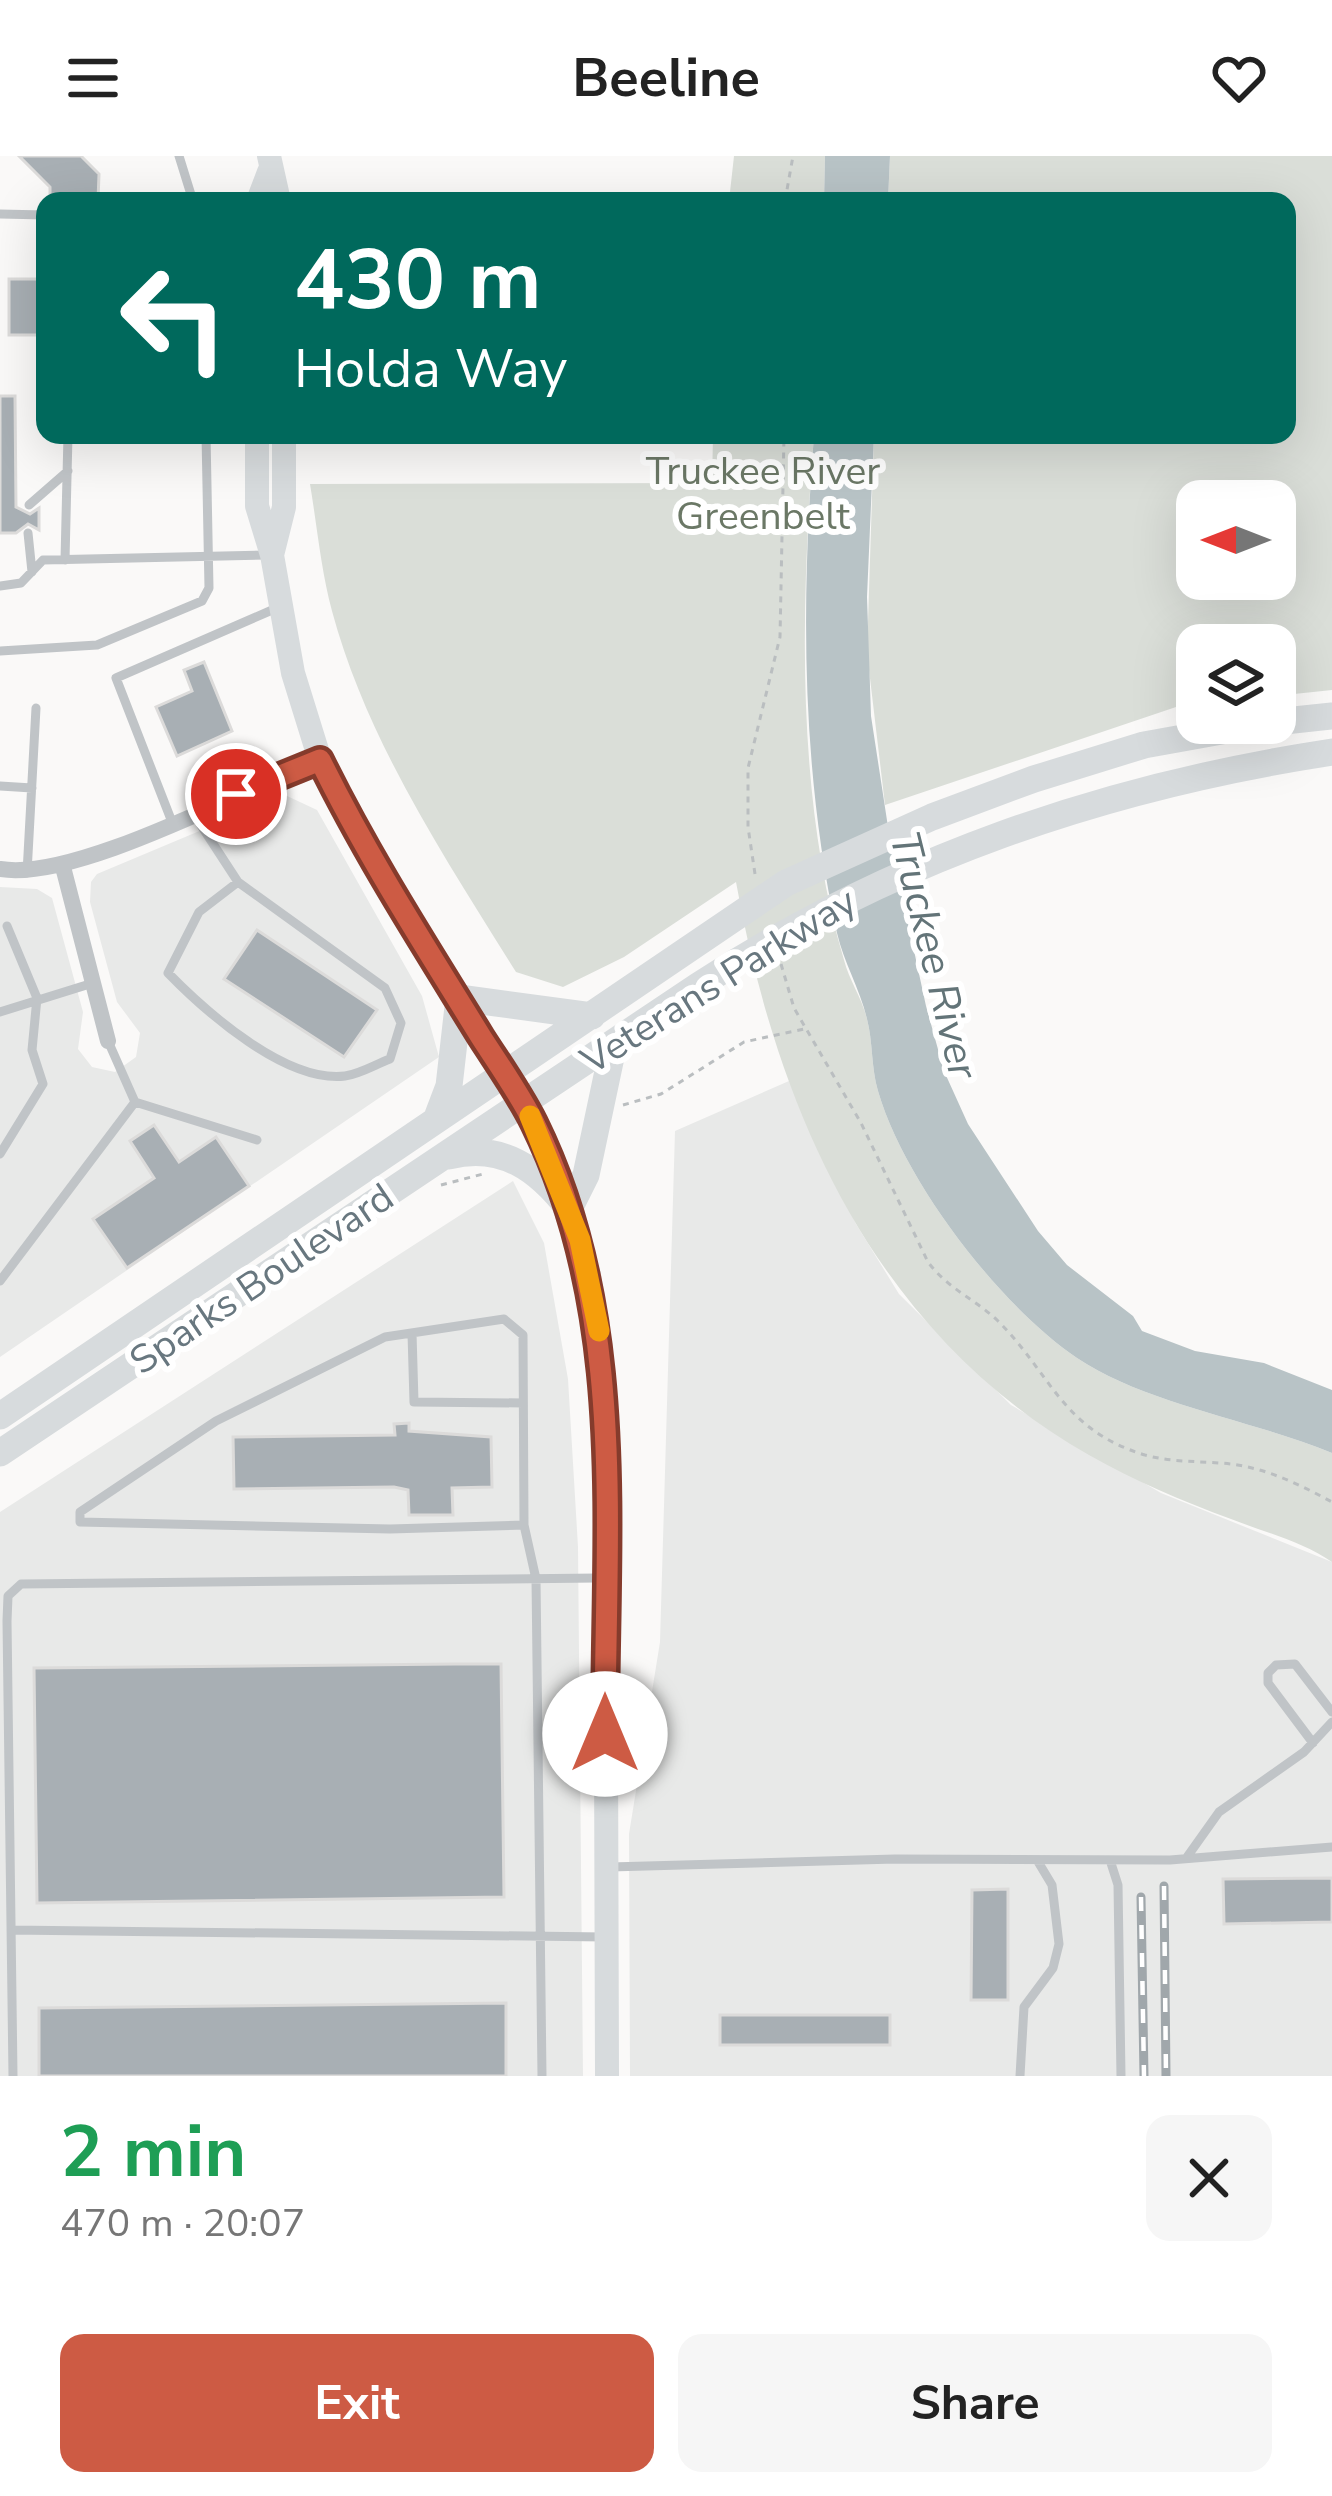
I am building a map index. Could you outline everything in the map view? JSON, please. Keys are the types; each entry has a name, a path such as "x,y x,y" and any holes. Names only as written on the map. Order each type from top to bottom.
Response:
{"main road":[{"path":"256,444 257,506 272,555 292,673 320,760 523,1103 569,1209 589,1275 603,1365 607,2076"},
{"path":"272,555 284,507 284,444"},
{"path":"1296,720 1332,716"},
{"name":"Veterans Parkway","path":"503,1075 786,884 932,817 1144,746 1176,740"},
{"name":"Veterans Parkway","path":"523,1103 698,986 830,908 946,853 1151,785 1332,752"},
{"path":"459,998 592,1016"},
{"path":"438,1115 446,1101 459,998"},
{"path":"569,1209 586,1175 614,1042"},
{"name":"Sparks Boulevard","path":"0,1416 503,1075"},
{"name":"Sparks Boulevard","path":"0,1453 523,1103"},
{"path":"439,1159 464,1152 505,1156 547,1180 569,1209"}],"street":[{"path":"0,869 27,873 63,867 320,760"},
{"path":"63,867 108,1041"}],"lane":[{"path":"179,156 190,192"},
{"path":"0,214 36,215"},
{"path":"65,560 68,444"},
{"path":"0,651 97,645 202,601 209,588 206,444"},
{"path":"29,505 68,471"},
{"path":"28,533 32,572"},
{"path":"0,586 21,583 43,560 272,555"},
{"path":"172,822 116,678 279,607"},
{"path":"27,873 36,708"},
{"path":"0,786 32,788"},
{"path":"193,813 238,882 385,988 401,1023 390,1059 343,1076 278,1061 198,1004 168,973 199,912 238,882"},
{"path":"0,1154 43,1084 32,1050 37,998 7,926"},
{"path":"0,1012 93,983"},
{"path":"108,1041 135,1102 256,1140"},
{"path":"0,1281 135,1102"},
{"path":"524,1525 390,1529 80,1522 80,1512 216,1421 385,1337 504,1319 523,1335 524,1525 536,1579 542,2076"},
{"path":"412,1333 414,1402 524,1403"},
{"path":"13,2076 7,1621 8,1596 21,1584 597,1579"},
{"path":"1313,1743 1268,1683 1268,1673 1276,1666 1295,1664 1332,1712"},
{"path":"1187,1857 1220,1812 1313,1743 1332,1722"},
{"path":"604,1867 1110,1860 1332,1847"},
{"path":"1020,2076 1024,2007 1053,1968 1059,1944 1052,1885 1037,1860"},
{"path":"1110,1860 1118,1885 1121,2076"},
{"path":"11,1930 605,1937"}],"path":[{"path":"786,192 793,156"},
{"path":"758,887 746,796 780,637 784,444"},
{"path":"779,957 794,1008 861,1123 928,1262 943,1282 986,1309 1016,1339 1053,1396 1080,1423 1146,1455 1267,1472 1332,1502"},
{"path":"608,1104 645,1102 744,1042 806,1029"}],"shaded area":[{"path":"825,156 890,156 888,192 824,192"},
{"path":"813,444 874,444 867,597 871,716 890,840 926,1006 944,1071 968,1124 1038,1231 1067,1265 1133,1316 1142,1331 1195,1351 1264,1363 1332,1390 1332,1453 1135,1388 1077,1358 1017,1307 987,1274 909,1163 878,1091 867,1019 837,933 825,872 810,748 807,560"},
{"path":"285,795 317,810 422,996 439,1057 0,1357 0,887 37,889 52,898 83,1012 78,1049 92,1067 115,1072 136,1057 140,1033 117,1002 90,902 91,882 97,874"},
{"path":"789,1081 856,1224 899,1294 1011,1405 1161,1493 1332,1562 1332,2076 630,2076 629,1834 660,1642 675,1131"},
{"path":"513,1181 544,1243 568,1379 578,1547 583,2076 0,2076 0,1512"}],"green space":[{"path":"734,156 825,156 824,192 730,192"},
{"path":"890,156 1332,156 1332,690 1296,694 1296,624 1176,624 1176,707 885,805 867,653 874,444 1296,444 1296,192 888,192"},
{"name":"Truckee River Greenbelt","path":"713,444 813,444 805,632 817,832 844,960 867,1019 878,1091 909,1163 987,1274 1047,1335 1077,1358 1135,1388 1332,1453 1332,1562 1296,1543 1159,1490 1089,1455 1014,1405 950,1347 895,1282 848,1210 810,1134 754,969 736,882 624,957 563,987 516,972 410,798 347,659 328,595 310,484 712,483"}],"building":[{"path":"19,156 81,156 99,174 98,192 50,192"},
{"path":"9,279 36,279 36,335 9,335"},
{"path":"0,396 15,396 16,507 30,514 39,508 39,530 28,524 16,533 0,533"},
{"path":"204,662 232,731 177,756 156,707 192,691 184,670"},
{"path":"257,930 377,1010 344,1057 224,979"},
{"path":"154,1125 179,1162 216,1137 249,1186 127,1268 93,1219 154,1178 130,1141"},
{"path":"409,1423 409,1431 491,1437 492,1487 452,1488 453,1515 409,1515 408,1490 394,1487 234,1489 233,1437 395,1435 394,1424"},
{"path":"501,1664 504,1897 37,1903 34,1668"},
{"path":"1332,1878 1332,1922 1224,1924 1223,1879"},
{"path":"1008,1889 1008,2000 971,2000 972,1890"},
{"path":"506,2003 506,2076 39,2076 39,2008"},
{"path":"720,2015 890,2015 890,2045 720,2045"}],"railway":[{"path":"1164,1886 1166,2076"},
{"path":"1141,1897 1144,2076"}],"slow traffic":[{"path":"530,1116 580,1240 599,1331"}],"route":[{"path":"236,794 320,760 361,838 523,1103 563,1193 589,1275 603,1365 605,1734"}],"water label":[{"name":"Truckee River","path":"935,955"}]}
